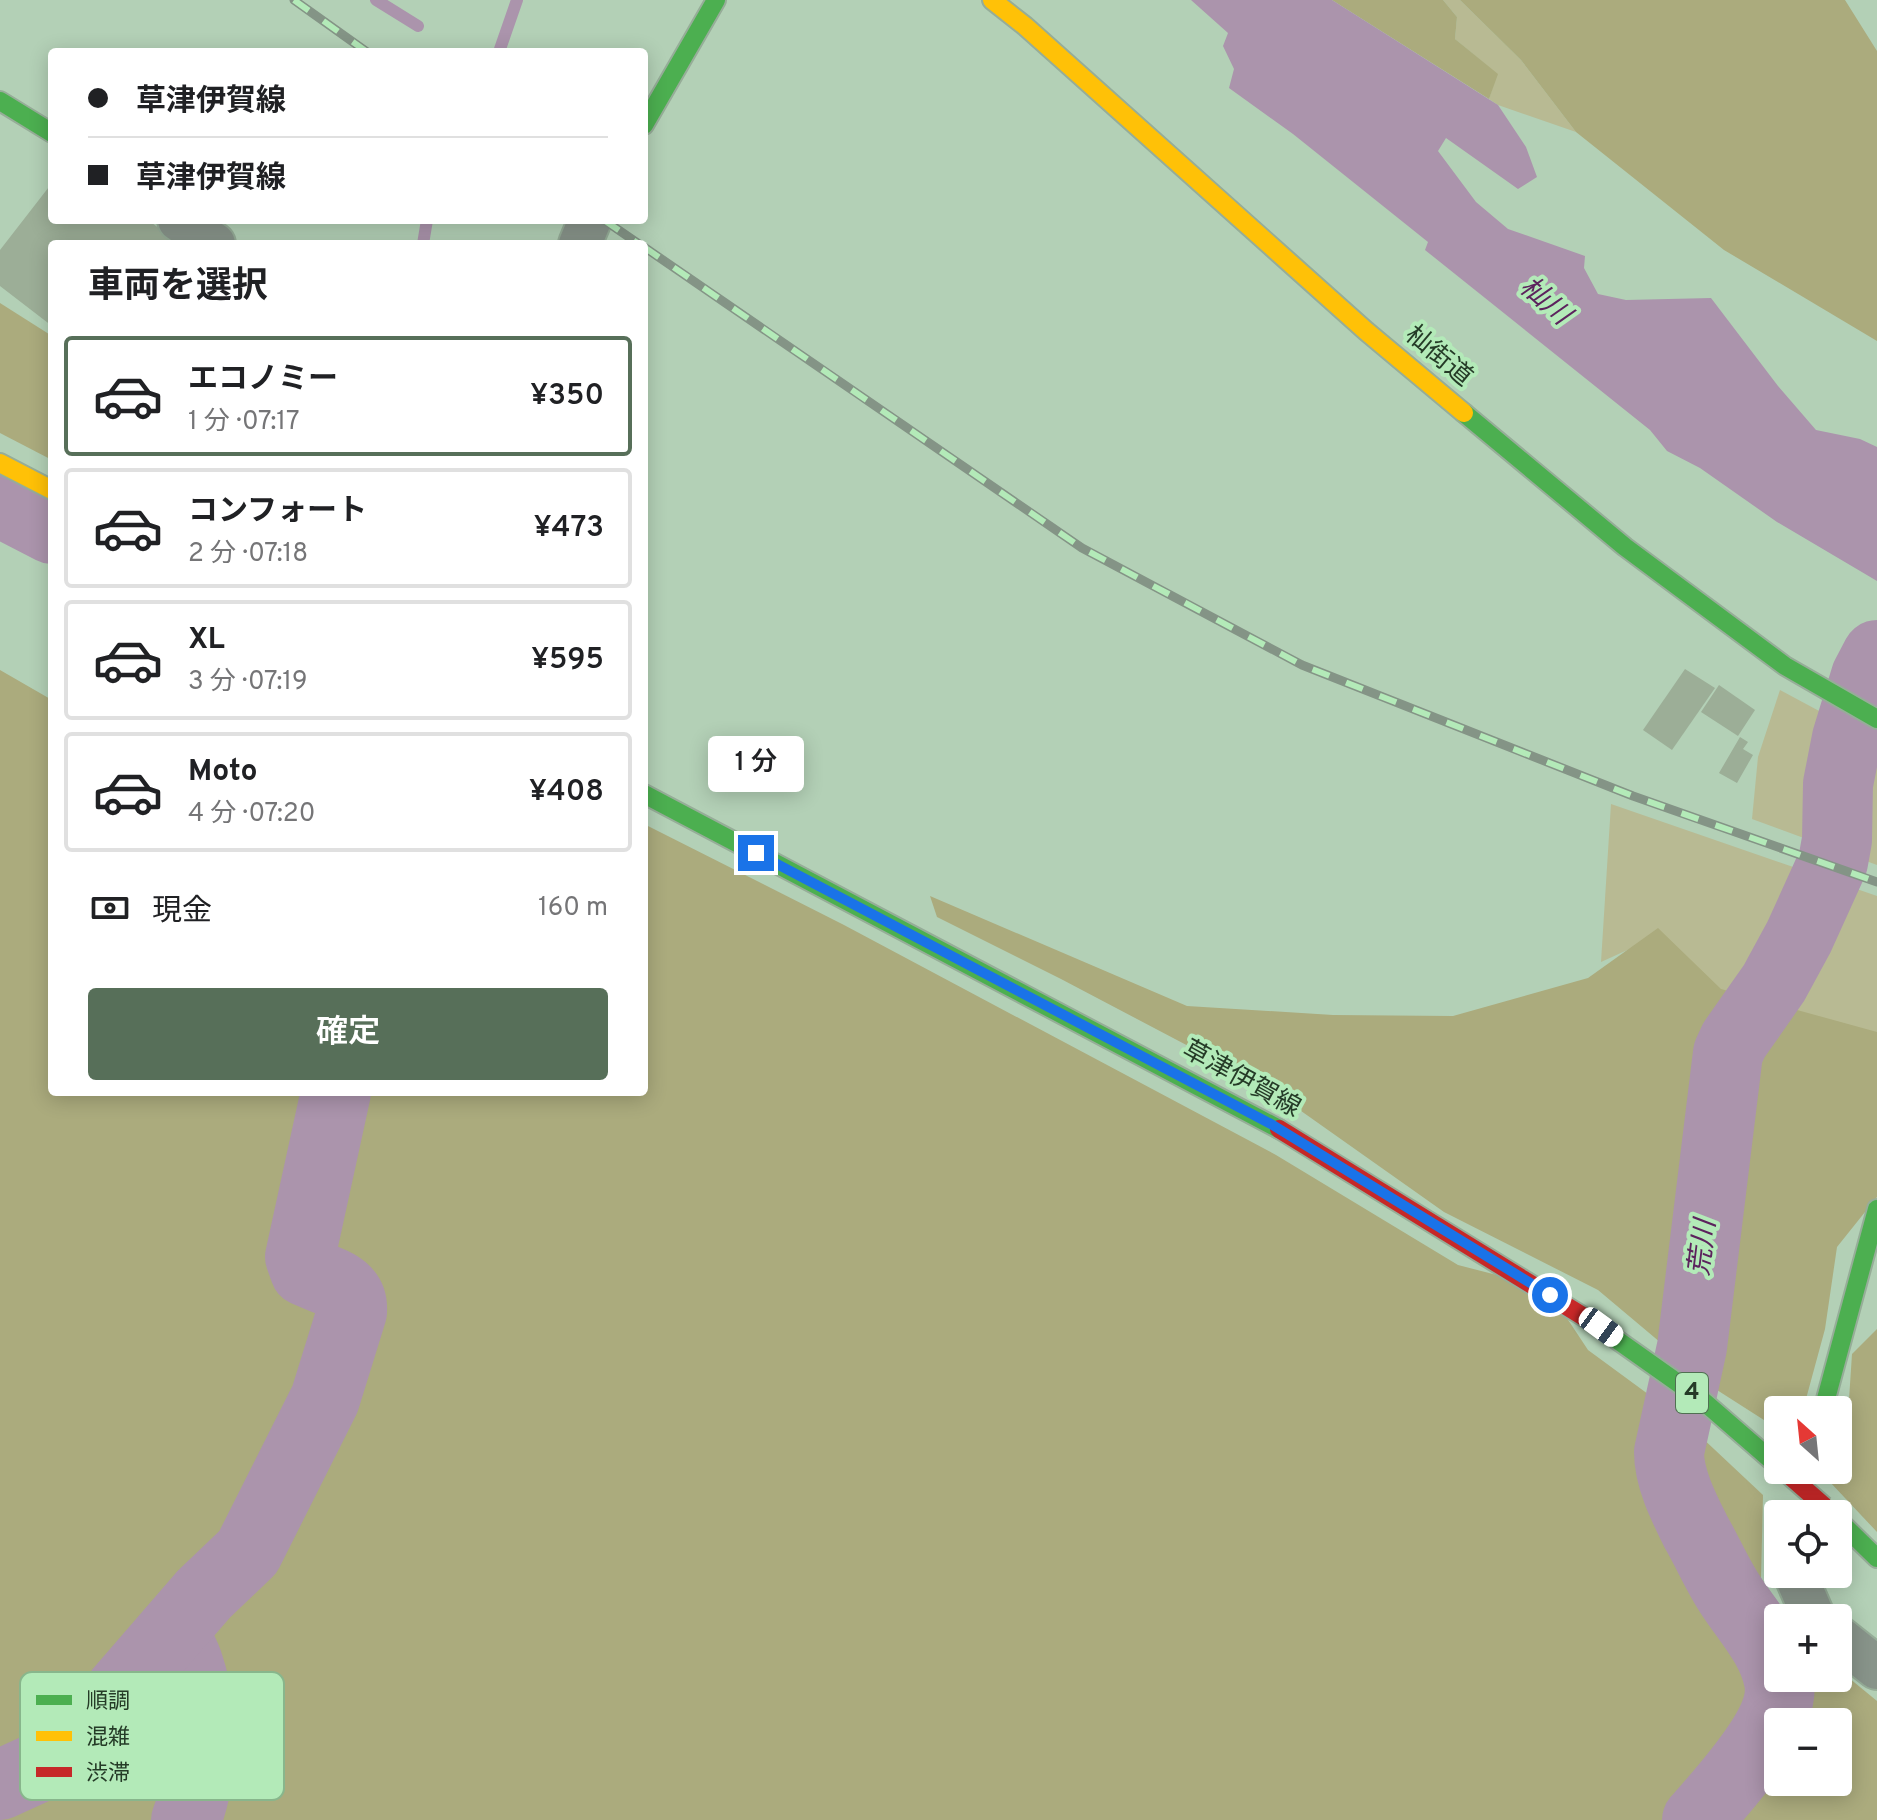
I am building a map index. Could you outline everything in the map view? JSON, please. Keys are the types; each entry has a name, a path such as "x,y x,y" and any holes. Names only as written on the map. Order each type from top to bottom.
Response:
{"street":[{"path":"648,118 716,0"},
{"name":"杣街道","path":"992,0 1025,26 1366,331 1625,547 1785,666 1877,719"},
{"path":"0,101 48,131"},
{"path":"185,224 208,240"},
{"path":"0,463 48,488"},
{"name":"草津伊賀線","path":"648,796 1271,1124 1601,1327 1702,1400 1764,1454"},
{"path":"1827,1396 1877,1209"},
{"path":"1797,1484 1812,1500"},
{"path":"1852,1534 1877,1558"},
{"path":"1852,1648 1877,1668"}],"green space":[{"path":"1332,0 1443,0 1457,17 1455,39 1498,74 1489,99"},
{"path":"1443,0 1460,0 1521,60 1576,132 1498,105 1489,99 1497,74 1455,39 1457,17"},
{"path":"1460,0 1845,0 1877,51 1877,341 1724,250 1576,132 1521,60"},
{"path":"0,303 48,333 48,458 0,433"},
{"path":"0,670 48,698 48,1096 648,1096 648,826 844,925 1276,1155 1458,1265 1547,1288 1588,1350 1682,1419 1763,1495 1761,1579 1777,1604 1764,1604 1764,1692 1852,1692 1852,1680 1877,1701 1877,1820 0,1820"},
{"path":"1780,690 1877,742 1877,865 1752,819 1758,757"},
{"path":"1611,804 1877,896 1877,1037 1722,995 1656,937 1601,962"},
{"path":"930,896 1187,1006 1333,1015 1453,1016 1588,978 1658,928 1721,989 1877,1032 1877,1197 1837,1247 1825,1329 1807,1396 1764,1396 1764,1420 1717,1390 1598,1290 1444,1212 1270,1089 937,917"},
{"path":"1877,1329 1877,1532 1852,1505 1852,1500 1847,1500 1832,1484 1852,1484 1852,1396 1849,1396 1852,1354"}],"water":[{"name":"杣川","path":"1191,0 1332,0 1498,105 1526,147 1537,177 1518,189 1446,138 1438,151 1476,202 1508,229 1585,256 1584,268 1598,294 1626,300 1711,298 1816,430 1860,439 1877,447 1877,581 1777,522 1700,468 1667,451 1650,430 1425,250 1428,242 1293,134 1229,88 1234,69 1223,46 1228,33"}],"building":[{"path":"48,188 48,224 153,224 175,240 48,240 48,323 0,286 0,250"},
{"path":"1685,669 1715,688 1672,750 1643,730"},
{"path":"1719,685 1755,710 1738,736 1701,712"},
{"path":"1740,737 1748,742 1743,749 1753,755 1737,783 1719,773"}],"waterway":[{"path":"376,0 418,26"},
{"path":"500,48 517,0"},
{"path":"424,240 426,224"},
{"path":"0,502 48,527"},
{"name":"荒川","path":"1697,1820 1751,1755 1773,1716 1779,1698 1779,1681 1771,1656 1724,1584 1696,1532 1678,1493 1669,1452 1692,1347 1728,1053 1774,983 1833,862 1837,840 1838,784 1847,738 1866,676 1877,655"},
{"path":"136,1672 204,1594 248,1552 325,1399 352,1312 351,1303 349,1295 338,1285 305,1271 300,1257 335,1096"},
{"path":"173,1632 191,1672"},
{"path":"0,1785 20,1776"},
{"path":"186,1820 193,1800"}],"railway":[{"path":"294,0 361,48"},
{"path":"610,224 633,240"},
{"path":"648,250 1082,548 1302,665 1633,796 1877,882"}],"traffic: fast":[{"path":"648,118 716,0"},
{"path":"0,101 48,131"},
{"path":"1464,413 1625,547 1785,666 1877,719"},
{"path":"648,796 1279,1129"},
{"path":"1827,1396 1877,1209"},
{"path":"1589,1320 1702,1400 1764,1454"},
{"path":"1852,1534 1877,1558"}],"traffic: slow":[{"path":"992,0 1025,26 1366,331 1464,413"},
{"path":"0,463 48,488"}],"traffic: jam":[{"path":"1279,1129 1589,1320"},
{"path":"1799,1484 1817,1500"}],"route":[{"path":"756,853 1271,1124 1550,1295"}]}
